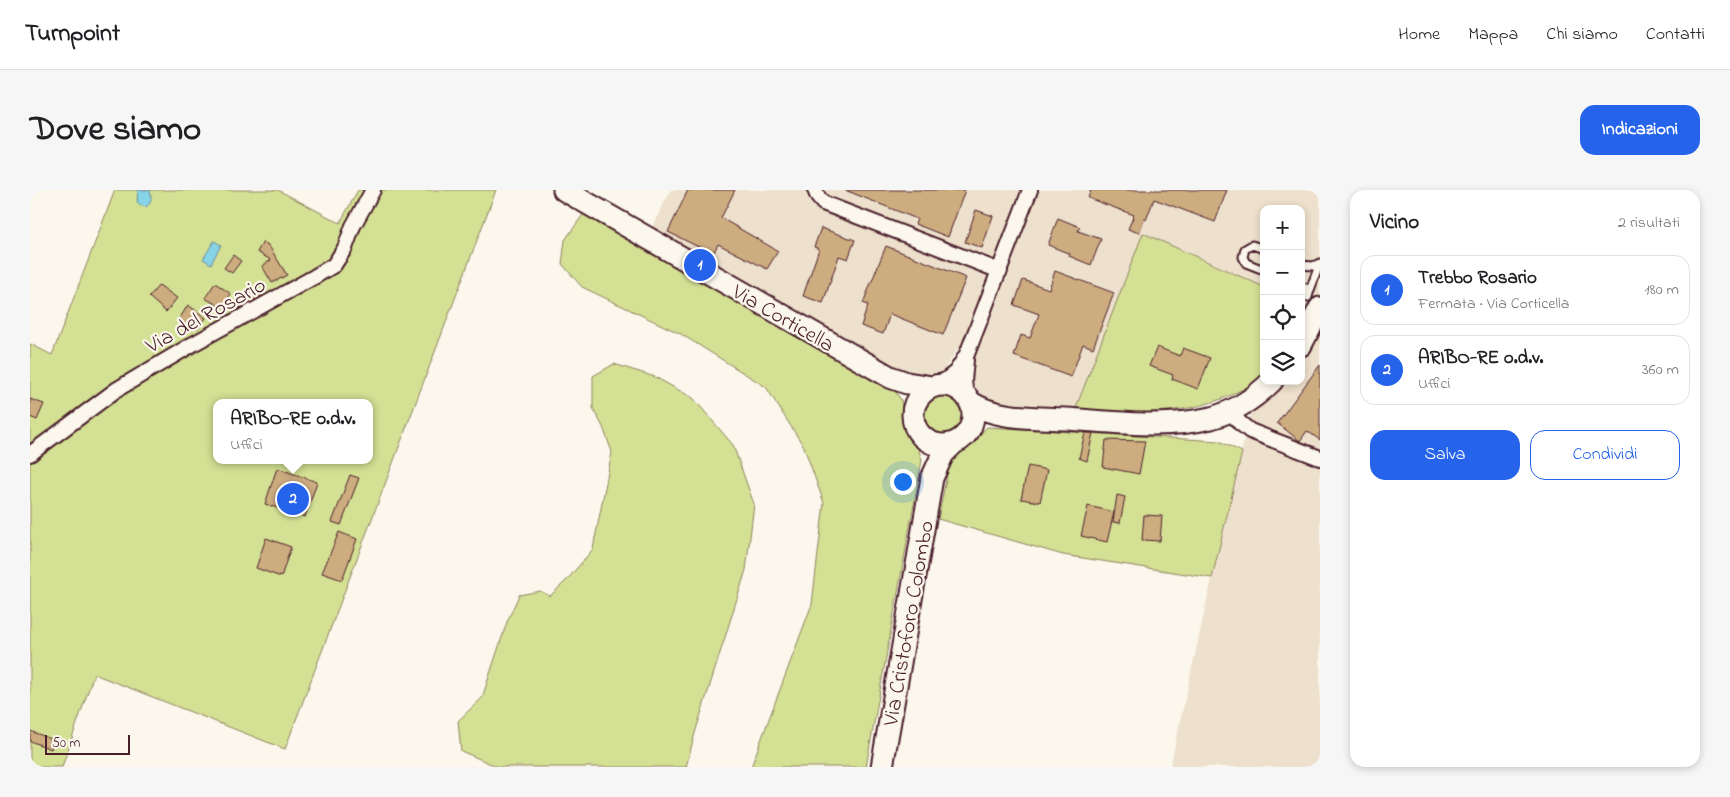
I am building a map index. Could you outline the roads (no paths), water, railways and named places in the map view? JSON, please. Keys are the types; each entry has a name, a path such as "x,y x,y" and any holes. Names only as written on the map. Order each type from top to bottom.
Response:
{"main road":[{"name":"Via Corticella","path":"564,190 890,377 907,383 935,386"},
{"path":"1303,340 1315,299"},
{"path":"890,377 904,393 918,431 923,437 938,444 961,437 979,424 1009,415"},
{"path":"913,415 916,401 920,395 935,386 951,386 981,409 1009,415 1152,424 1193,421 1230,411 1258,394 1268,385"},
{"path":"961,437 972,420 972,408 968,399"},
{"name":"Via Cristoforo Colombo","path":"923,437 928,452 932,478"},
{"name":"Via Cristoforo Colombo","path":"882,767 932,478 942,454 961,437"}],"street":[{"name":"Via del Rosario","path":"30,454 116,390 193,344 334,265 346,248 353,226 373,190"},
{"path":"816,190 818,197 823,203 1000,270"},
{"path":"935,386 956,372 967,354 1030,190"},
{"path":"967,354 964,381 968,399"},
{"path":"1230,411 1250,431 1320,458"}],"lane":[{"path":"1260,248 1252,245 1245,249 1243,257 1246,263 1260,268"},
{"path":"1305,265 1313,266 1320,263"},
{"path":"1315,299 1320,263"},
{"path":"1305,290 1315,299"}],"water":[{"path":"138,190 150,190 151,201 146,207 139,205 137,201"},
{"path":"214,241 221,245 211,264 203,259"}],"place":[{"name":"Trebbo Rosario","path":"700,265"},
{"name":"ARIBO-RE o.d.v.","path":"293,499"}]}
